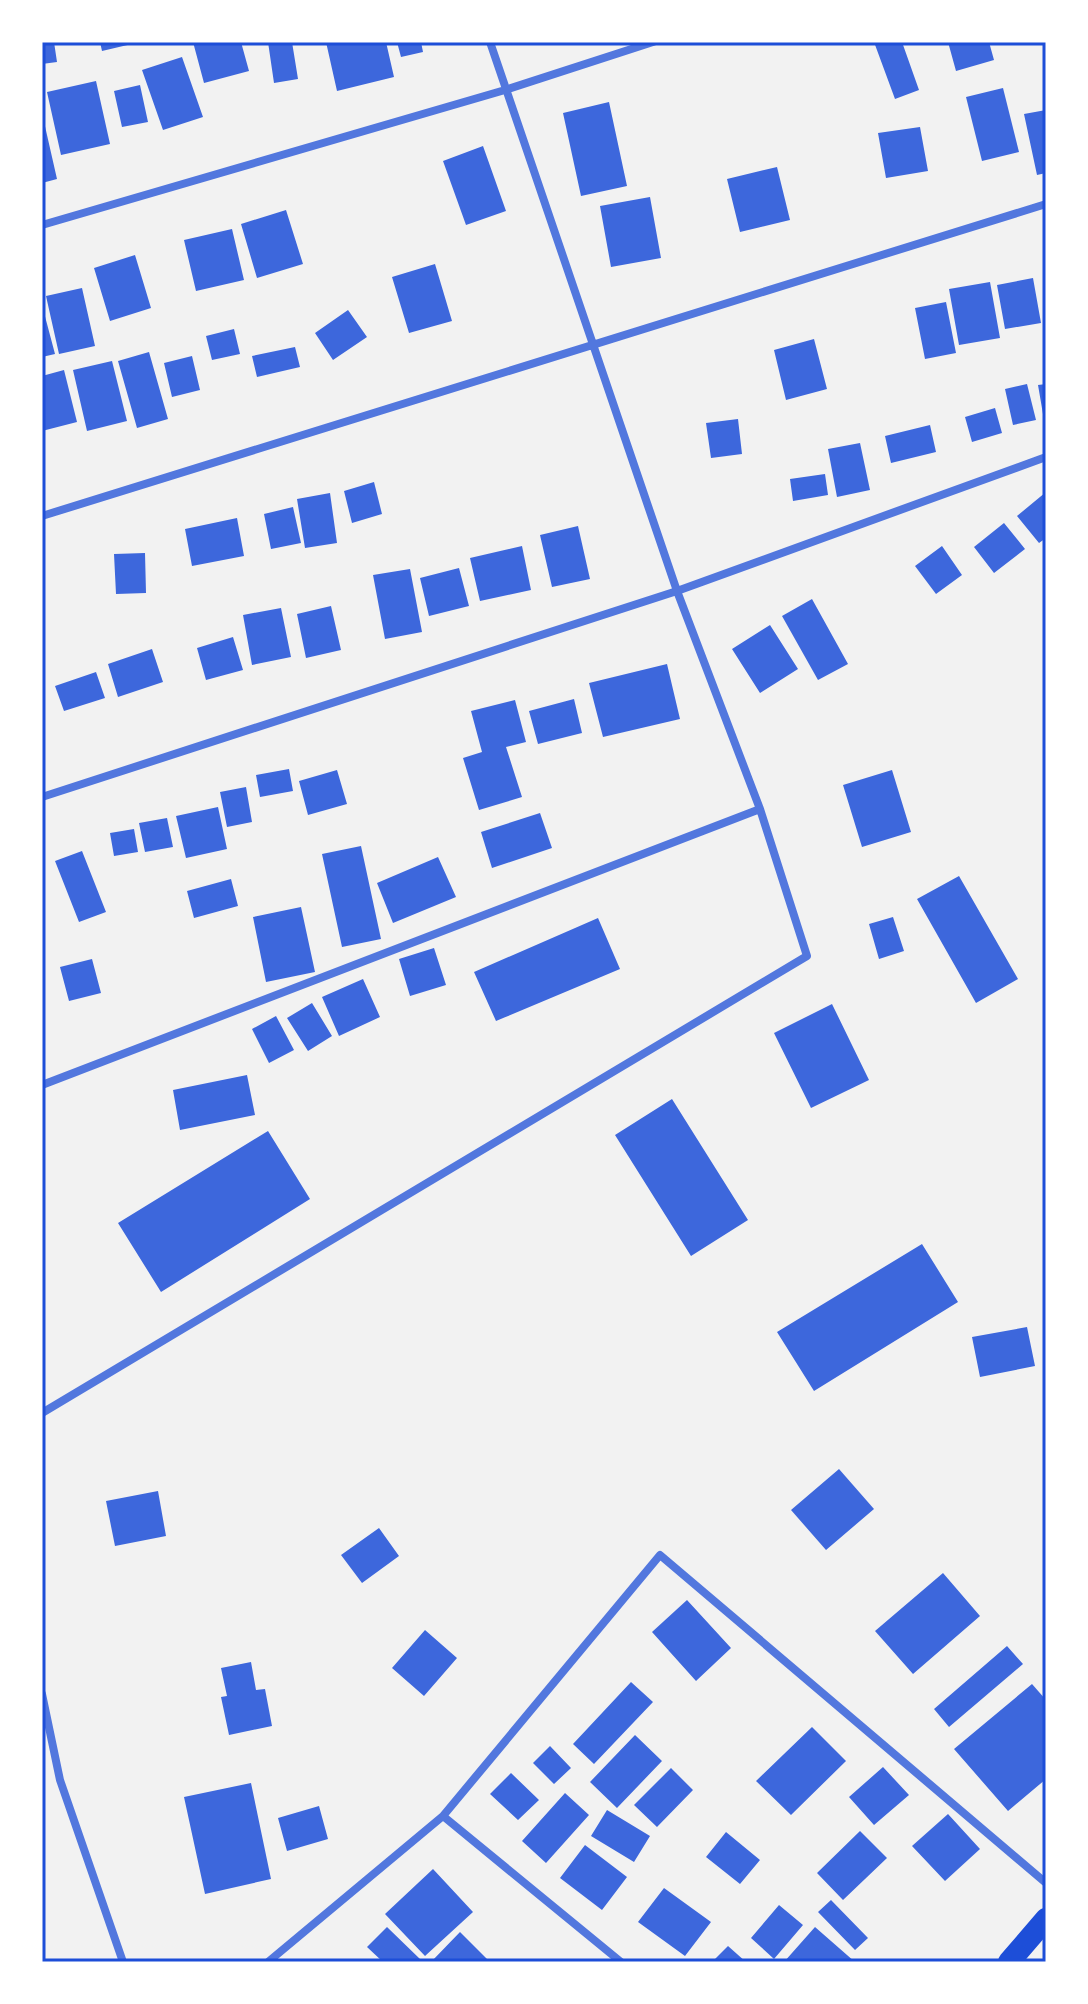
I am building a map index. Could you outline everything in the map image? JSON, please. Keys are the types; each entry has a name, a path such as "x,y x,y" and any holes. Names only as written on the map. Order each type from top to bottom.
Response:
{"highway":[{"path":"1009,1962 1046,1919"}],"street":[{"path":"42,1413 807,956 760,809 677,591 490,42"},
{"path":"42,225 505,90 653,42"},
{"path":"42,516 594,347 1046,204"},
{"path":"42,797 677,591 1046,457"},
{"path":"42,1085 760,809"},
{"path":"268,1962 443,1816 660,1555 1046,1883"},
{"path":"42,1694 60,1780 123,1962"},
{"path":"443,1816 621,1962"}],"building":[{"path":"42,42 54,42 57,62 42,64"},
{"path":"100,42 136,42 136,43 102,51"},
{"path":"193,42 241,42 249,71 204,83"},
{"path":"268,42 292,42 298,79 274,83"},
{"path":"326,42 386,42 394,77 337,91"},
{"path":"397,42 421,42 423,52 401,57"},
{"path":"874,42 902,42 919,90 895,99"},
{"path":"948,42 989,42 994,60 956,71"},
{"path":"182,57 203,117 163,130 142,70"},
{"path":"96,81 110,144 61,155 47,92"},
{"path":"140,85 148,122 122,127 114,91"},
{"path":"1003,88 1019,152 982,161 966,97"},
{"path":"609,102 627,186 581,196 563,113"},
{"path":"1046,110 1046,173 1037,175 1024,114"},
{"path":"42,113 57,179 42,183"},
{"path":"920,127 928,171 886,178 878,133"},
{"path":"483,146 506,211 466,225 443,161"},
{"path":"777,167 790,220 740,232 727,179"},
{"path":"650,197 661,258 611,267 600,206"},
{"path":"286,210 303,264 257,278 241,224"},
{"path":"232,229 244,280 196,291 184,240"},
{"path":"135,255 151,308 110,321 94,268"},
{"path":"435,264 452,321 409,333 392,277"},
{"path":"1033,278 1041,323 1005,329 997,285"},
{"path":"990,282 1000,338 959,345 949,289"},
{"path":"82,288 95,346 59,354 46,296"},
{"path":"946,302 956,353 925,359 915,308"},
{"path":"42,305 55,354 42,357"},
{"path":"348,310 367,337 333,360 315,333"},
{"path":"234,329 240,354 212,360 206,336"},
{"path":"814,339 827,389 786,400 774,350"},
{"path":"295,347 300,367 257,377 252,356"},
{"path":"149,352 168,419 137,428 118,361"},
{"path":"192,356 200,390 172,397 164,363"},
{"path":"112,361 127,421 87,431 73,370"},
{"path":"64,370 77,422 42,431 42,376"},
{"path":"1027,384 1036,420 1013,425 1005,389"},
{"path":"1046,384 1046,420 1044,420 1038,385"},
{"path":"995,408 1002,433 972,442 965,417"},
{"path":"738,419 742,454 711,458 706,423"},
{"path":"930,425 936,452 891,463 885,436"},
{"path":"860,443 870,490 837,497 828,449"},
{"path":"825,474 828,495 793,501 790,479"},
{"path":"374,482 382,514 352,523 344,491"},
{"path":"1046,492 1046,538 1039,543 1017,516"},
{"path":"330,493 337,543 305,548 297,499"},
{"path":"293,507 301,543 271,549 264,514"},
{"path":"237,518 244,556 192,566 185,529"},
{"path":"1004,523 1025,549 994,573 974,547"},
{"path":"578,526 590,579 552,587 540,535"},
{"path":"522,546 531,590 480,601 470,558"},
{"path":"942,546 962,575 936,594 915,566"},
{"path":"145,553 146,593 116,594 114,554"},
{"path":"459,568 469,606 429,616 420,578"},
{"path":"410,569 422,632 385,639 373,575"},
{"path":"812,599 848,664 818,680 782,616"},
{"path":"331,606 341,650 306,658 297,614"},
{"path":"281,608 291,657 252,665 243,615"},
{"path":"770,625 798,669 760,693 732,649"},
{"path":"233,637 243,670 206,680 197,648"},
{"path":"152,649 163,682 118,697 108,664"},
{"path":"667,664 680,719 603,737 589,683"},
{"path":"96,672 105,698 64,711 55,686"},
{"path":"574,699 582,733 538,744 529,711"},
{"path":"515,700 526,742 506,747 522,797 479,810 463,758 482,752 471,711"},
{"path":"289,769 293,791 260,797 256,775"},
{"path":"337,770 347,804 308,815 299,781"},
{"path":"892,770 911,832 862,847 843,785"},
{"path":"246,787 252,822 227,827 220,792"},
{"path":"218,807 227,849 186,858 176,816"},
{"path":"540,813 552,848 492,868 481,832"},
{"path":"167,818 173,847 145,852 139,823"},
{"path":"134,829 138,852 114,856 110,833"},
{"path":"361,846 381,939 342,947 322,854"},
{"path":"82,851 106,912 79,922 55,861"},
{"path":"438,857 456,897 393,923 377,883"},
{"path":"959,876 1018,979 976,1003 917,899"},
{"path":"231,879 238,906 194,918 187,891"},
{"path":"301,907 315,972 266,982 253,917"},
{"path":"893,917 904,951 879,959 869,924"},
{"path":"598,918 620,969 496,1021 474,972"},
{"path":"434,948 446,985 410,996 399,959"},
{"path":"92,959 101,993 69,1001 60,967"},
{"path":"363,979 380,1017 339,1036 322,997"},
{"path":"312,1003 332,1036 308,1051 287,1018"},
{"path":"832,1004 869,1080 811,1108 774,1033"},
{"path":"276,1016 294,1050 269,1063 252,1029"},
{"path":"247,1075 255,1115 180,1130 173,1090"},
{"path":"672,1099 748,1220 691,1256 615,1135"},
{"path":"268,1131 310,1199 161,1292 118,1223"},
{"path":"922,1244 958,1302 814,1391 777,1332"},
{"path":"1027,1327 1035,1366 980,1377 972,1337"},
{"path":"839,1469 874,1509 826,1550 791,1510"},
{"path":"158,1491 166,1536 115,1546 106,1501"},
{"path":"379,1528 399,1556 362,1583 341,1555"},
{"path":"943,1573 980,1616 913,1674 875,1631"},
{"path":"687,1600 731,1648 696,1681 652,1632"},
{"path":"425,1630 457,1658 424,1696 392,1668"},
{"path":"1007,1646 1023,1664 949,1727 934,1709"},
{"path":"251,1662 256,1690 265,1689 272,1726 229,1735 221,1697 227,1696 221,1668"},
{"path":"631,1682 653,1702 594,1764 573,1744"},
{"path":"1032,1684 1046,1700 1046,1779 1008,1811 954,1749"},
{"path":"812,1727 846,1761 791,1815 756,1781"},
{"path":"635,1735 662,1761 617,1808 590,1782"},
{"path":"550,1746 571,1768 554,1784 533,1763"},
{"path":"883,1767 909,1795 874,1825 849,1797"},
{"path":"671,1768 693,1790 657,1827 634,1805"},
{"path":"511,1773 539,1800 518,1820 490,1794"},
{"path":"251,1783 271,1879 205,1894 184,1797"},
{"path":"565,1793 589,1815 546,1863 522,1841"},
{"path":"319,1806 328,1839 287,1851 278,1818"},
{"path":"607,1810 650,1836 634,1862 591,1836"},
{"path":"948,1814 980,1849 945,1881 912,1846"},
{"path":"860,1831 887,1858 843,1900 817,1873"},
{"path":"726,1832 760,1860 740,1884 706,1857"},
{"path":"585,1845 627,1877 602,1910 560,1878"},
{"path":"433,1869 473,1912 425,1956 385,1914"},
{"path":"664,1888 711,1922 685,1956 638,1922"},
{"path":"831,1900 868,1938 855,1950 818,1912"},
{"path":"779,1905 803,1925 774,1959 751,1938"},
{"path":"387,1927 421,1960 419,1962 383,1962 367,1947"},
{"path":"815,1927 855,1962 784,1962"},
{"path":"460,1932 490,1962 431,1962"},
{"path":"728,1946 746,1962 712,1962"}]}
